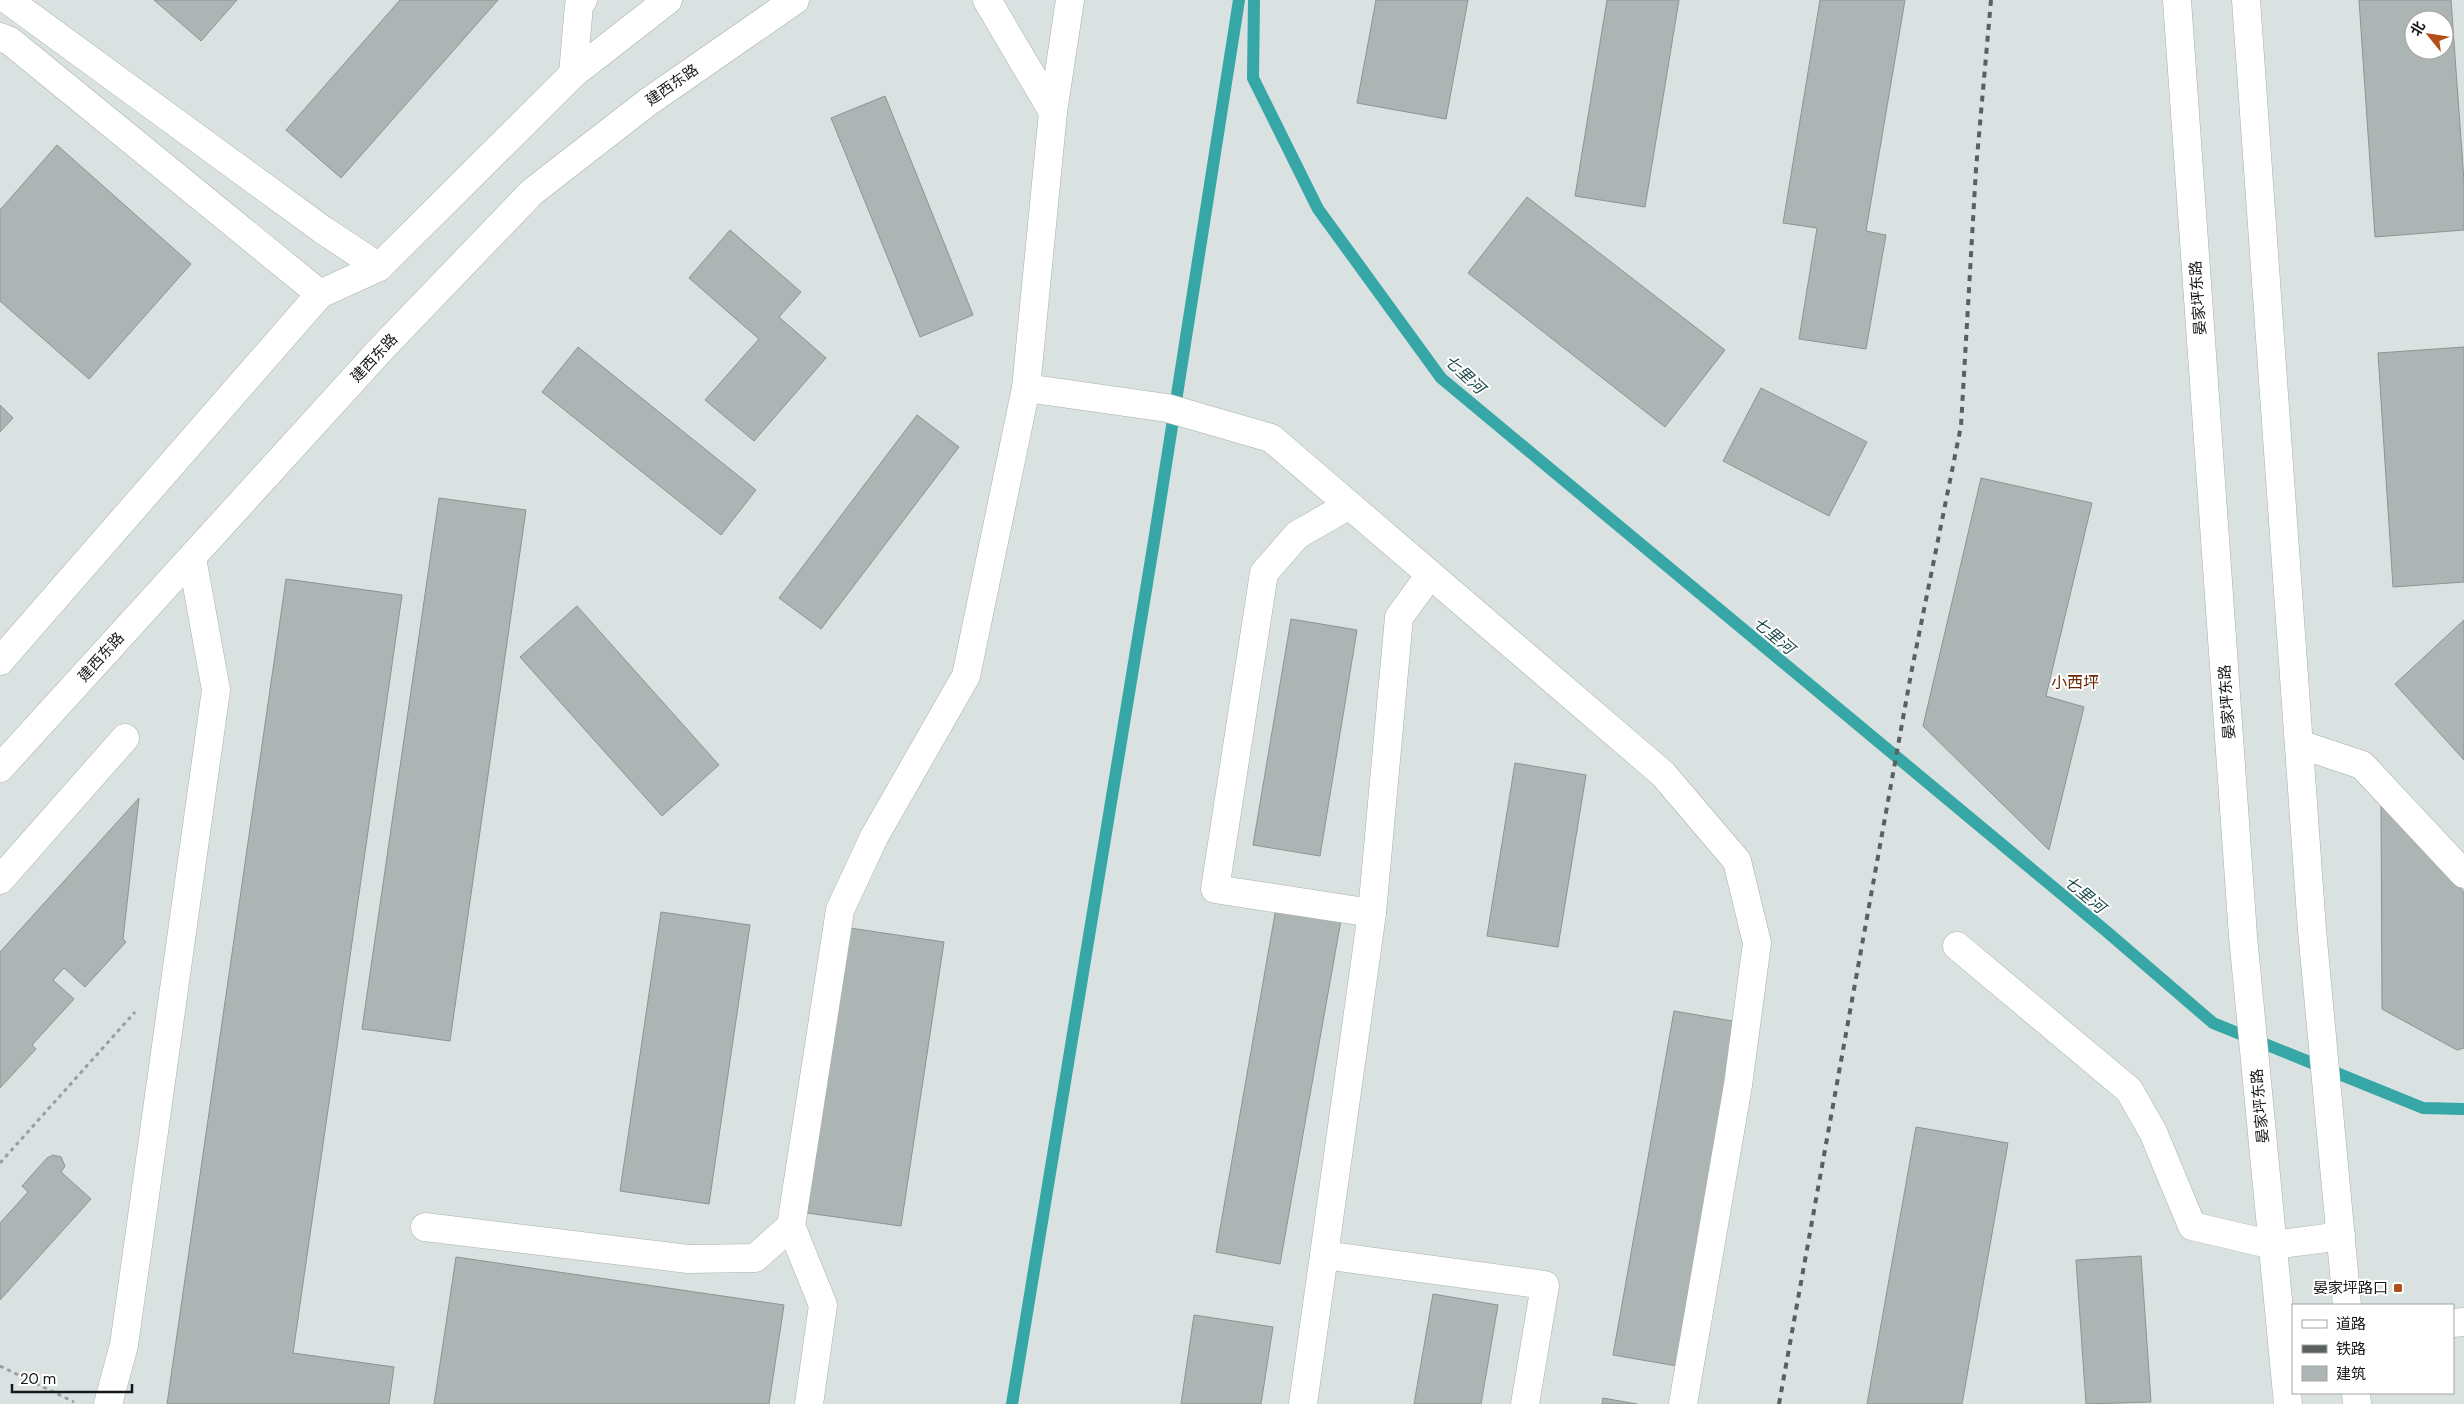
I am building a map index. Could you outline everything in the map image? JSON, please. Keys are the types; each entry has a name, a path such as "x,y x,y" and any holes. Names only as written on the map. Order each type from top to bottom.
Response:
{"main road":[{"path":"8,0 323,230 379,267"},
{"path":"572,74 578,5 583,0"},
{"path":"0,661 320,294 379,267 572,74 668,0"},
{"name":"建西东路","path":"0,768 383,347 532,192 648,102 795,0"},
{"path":"987,0 1053,112"},
{"path":"809,1404 823,1305 791,1226 840,910 874,837 966,676 1026,388 1053,112 1070,0"},
{"name":"晏家坪东路","path":"2177,0 2244,936 2288,1404"},
{"path":"2246,0 2312,930 2347,1304"},
{"path":"0,37 18,47 320,294"},
{"path":"1026,388 1167,408 1271,438 1663,774 1736,861 1757,943 1738,1085 1683,1404"},
{"path":"1349,505 1297,535 1264,573 1216,889 1372,912"},
{"path":"108,1404 124,1345 216,690 192,558"},
{"path":"1303,1404 1372,912 1399,617 1430,575"},
{"path":"0,880 125,738"},
{"path":"2299,744 2362,765 2464,874"},
{"path":"1957,946 2129,1090 2153,1132 2192,1226 2273,1245 2341,1236"},
{"path":"425,1227 688,1259 755,1258 791,1226"},
{"path":"1324,1255 1545,1285 1525,1404"}],"path":[{"path":"0,1163 138,1009"},
{"path":"0,1366 78,1404"}],"building":[{"path":"154,0 237,0 201,41"},
{"path":"400,0 498,0 341,178 286,130"},
{"path":"1376,0 1468,0 1446,119 1357,103"},
{"path":"1607,0 1679,0 1645,207 1575,196"},
{"path":"1820,0 1905,0 1866,231 1886,235 1866,349 1799,339 1817,228 1783,223"},
{"path":"2359,0 2451,0 2452,10 2404,10 2404,60 2454,60 2454,42 2464,181 2464,230 2375,237"},
{"path":"885,96 973,315 920,337 831,118"},
{"path":"57,145 191,264 89,379 0,301 0,210"},
{"path":"1527,197 1725,350 1665,427 1468,273"},
{"path":"730,230 801,292 779,317 826,358 754,441 705,400 759,339 689,278"},
{"path":"578,347 756,490 721,535 542,392"},
{"path":"2464,347 2464,582 2393,587 2378,353"},
{"path":"1761,388 1867,442 1829,516 1723,461"},
{"path":"0,405 13,418 0,432"},
{"path":"917,415 959,447 821,629 779,598"},
{"path":"1981,478 2092,503 2046,696 2084,707 2049,850 1923,726"},
{"path":"439,498 526,510 450,1041 362,1029"},
{"path":"286,579 402,595 293,1353 394,1367 389,1404 167,1404"},
{"path":"577,606 719,765 662,816 520,657"},
{"path":"1291,619 1357,630 1320,856 1253,845"},
{"path":"2464,620 2464,760 2395,684"},
{"path":"1515,763 1586,775 1558,947 1487,936"},
{"path":"139,798 123,939 126,942 85,987 64,968 53,980 74,999 32,1045 36,1049 0,1088 0,952"},
{"path":"2381,803 2464,892 2464,1048 2457,1050 2382,1009"},
{"path":"1276,908 1341,920 1280,1264 1216,1252"},
{"path":"661,912 750,925 709,1204 620,1191"},
{"path":"850,928 944,942 901,1226 807,1213"},
{"path":"1674,1011 1738,1022 1677,1366 1613,1355"},
{"path":"1916,1127 2008,1143 1962,1404 1867,1404"},
{"path":"53,1155 61,1157 65,1166 61,1172 91,1199 0,1300 0,1223 28,1192 22,1186 47,1158"},
{"path":"2141,1256 2151,1402 2086,1404 2076,1260"},
{"path":"456,1257 784,1305 769,1404 434,1404"},
{"path":"1433,1294 1498,1305 1481,1404 1414,1404"},
{"path":"1194,1315 1273,1327 1261,1404 1181,1404"},
{"path":"1603,1398 1637,1404 1602,1404"}],"waterway":[{"path":"1012,1404 1154,541 1239,0"},
{"name":"七里河","path":"1254,0 1253,78 1318,209 1441,378 2106,931 2213,1023 2423,1108 2464,1109"}],"railway":[{"path":"1779,1404 1911,674 1961,426 1976,169 1991,0"}],"place":[{"name":"晏家坪路口","path":"2398,1288"}],"district":[{"name":"小西坪","path":"2075,682"}]}
